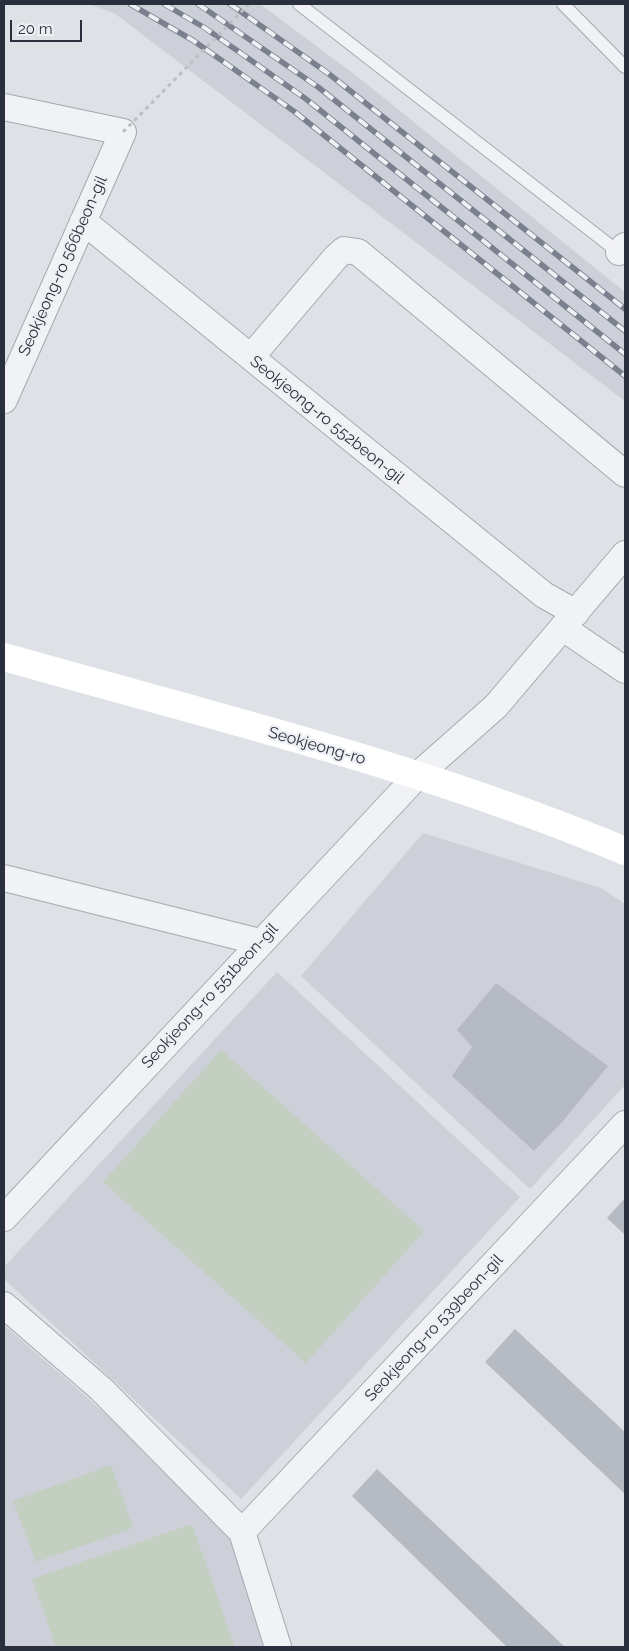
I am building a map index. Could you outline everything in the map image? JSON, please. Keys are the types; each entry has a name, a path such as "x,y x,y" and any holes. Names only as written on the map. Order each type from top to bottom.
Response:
{"main road":[{"name":"Seokjeong-ro","path":"4,657 418,775 565,826 625,851"}],"street":[{"path":"4,107 122,132"},
{"name":"Seokjeong-ro 566beon-gil","path":"4,400 122,132"},
{"name":"Seokjeong-ro 552beon-gil","path":"83,221 544,595 569,620"},
{"path":"251,357 336,257 344,250 358,252 625,474"},
{"path":"418,775 496,706 625,554"},
{"path":"569,620 625,670"},
{"name":"Seokjeong-ro 551beon-gil","path":"4,1218 418,775"},
{"path":"4,878 260,942"},
{"name":"Seokjeong-ro 539beon-gil","path":"242,1532 625,1124"},
{"path":"4,1305 101,1389 242,1532 278,1647"}],"lane":[{"path":"299,4 623,252"},
{"path":"563,4 625,67"}],"path":[{"path":"122,132 249,4"}],"shaded area":[{"path":"88,4 260,4 358,77 625,292 625,401 114,13"},
{"path":"423,833 601,888 625,904 625,1085 530,1189 301,976"},
{"path":"277,972 520,1197 241,1499 4,1279 4,1267"},
{"path":"4,1325 225,1518 264,1647 4,1647"}],"green space":[{"path":"221,1050 424,1231 306,1363 103,1182"},
{"path":"111,1465 133,1528 36,1562 13,1501"},
{"path":"192,1524 235,1647 56,1647 32,1579"}],"building":[{"path":"496,983 608,1066 563,1121 534,1151 452,1076 472,1047 457,1030"},
{"path":"625,1198 625,1235 607,1218"},
{"path":"515,1329 625,1432 625,1494 485,1362"},
{"path":"377,1469 565,1647 507,1647 352,1496"}],"railway":[{"path":"130,4 194,41 295,112 625,376"},
{"path":"164,4 205,28 306,99 625,354"},
{"path":"198,4 318,87 625,331"},
{"path":"230,4 329,74 625,309"}]}
